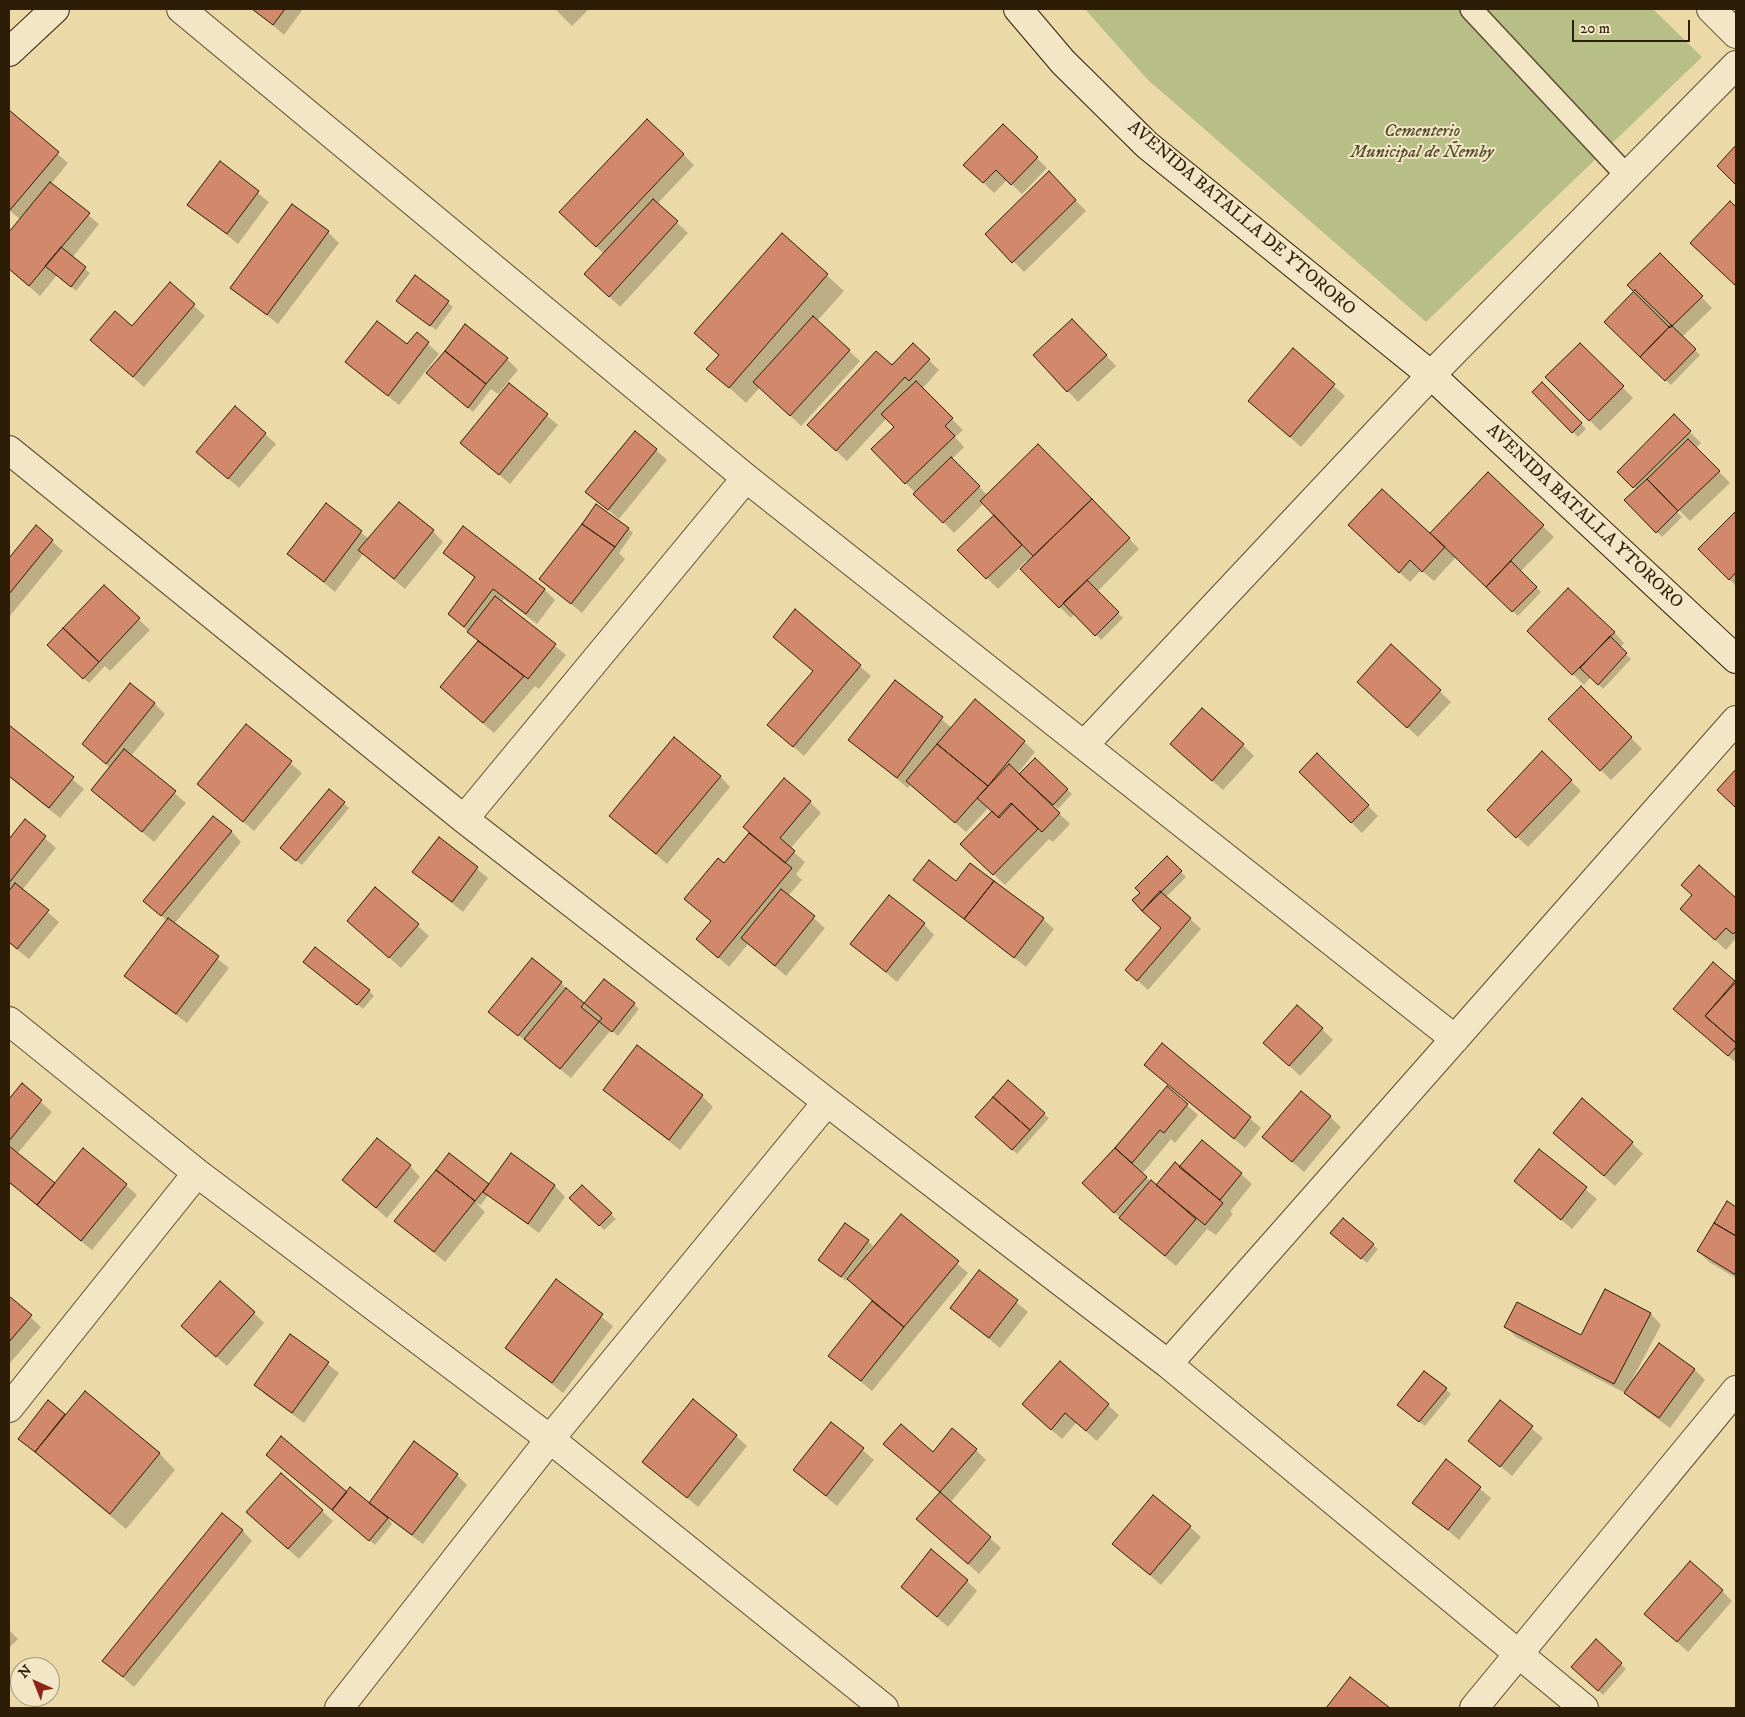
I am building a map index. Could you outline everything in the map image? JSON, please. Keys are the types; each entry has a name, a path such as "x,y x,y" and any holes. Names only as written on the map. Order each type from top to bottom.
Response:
{"street":[{"path":"9,52 55,9"},
{"path":"181,9 746,478 1455,1039"},
{"name":"AVENIDA BATALLA DE YTORORO","path":"1018,9 1063,62 1147,144 1431,375"},
{"path":"1711,9 1736,34"},
{"path":"1084,745 1431,375 1736,65"},
{"name":"AVENIDA BATALLA YTORORO","path":"1431,375 1736,659"},
{"path":"9,450 464,819 827,1102 1168,1364 1584,1708"},
{"path":"464,819 746,478"},
{"path":"1168,1364 1736,720"},
{"path":"9,1021 197,1173 550,1439 884,1708"},
{"path":"339,1708 550,1439 827,1102"},
{"path":"9,1408 197,1173"},
{"path":"1474,1708 1736,1390"}],"lane":[{"path":"1471,9 1628,176"}],"green space":[{"name":"Cementerio Municipal de Ñemby","path":"1085,9 1653,9 1702,57 1426,322 1147,79"}],"building":[{"path":"252,9 285,9 273,25"},
{"path":"9,110 59,152 10,210 9,209"},
{"path":"647,119 684,154 596,247 559,212"},
{"path":"1003,124 1038,157 1011,185 996,170 983,183 963,165"},
{"path":"1736,145 1736,185 1717,166"},
{"path":"220,161 259,191 227,234 187,205"},
{"path":"1049,171 1076,200 1012,263 985,234"},
{"path":"50,182 90,213 29,286 9,269 9,232"},
{"path":"653,199 678,221 609,297 584,274"},
{"path":"1730,201 1736,207 1736,286 1690,243"},
{"path":"292,204 329,231 267,315 230,288"},
{"path":"782,233 828,274 729,388 706,369 719,355 694,333"},
{"path":"61,247 86,267 71,287 45,266"},
{"path":"1660,253 1703,296 1670,328 1627,285"},
{"path":"415,275 449,301 430,326 396,301"},
{"path":"170,282 195,304 133,377 90,340 115,311 132,326"},
{"path":"1635,290 1671,325 1640,357 1604,322"},
{"path":"813,316 850,350 790,416 753,382"},
{"path":"1072,319 1107,355 1067,392 1033,355"},
{"path":"377,321 407,344 417,332 429,342 388,396 345,362"},
{"path":"465,324 508,358 486,384 445,351"},
{"path":"1671,325 1696,349 1665,381 1640,357"},
{"path":"913,343 930,359 909,381 905,377 836,451 807,425 876,351 892,365"},
{"path":"1580,343 1624,386 1589,421 1545,377"},
{"path":"1293,348 1335,384 1290,437 1248,401"},
{"path":"445,351 486,384 468,408 426,373"},
{"path":"916,381 953,418 945,426 955,436 905,484 871,449 894,427 881,414"},
{"path":"1542,382 1582,423 1572,433 1532,392"},
{"path":"509,383 548,414 499,475 460,443"},
{"path":"235,406 266,433 228,479 196,452"},
{"path":"1674,414 1691,431 1633,488 1617,472"},
{"path":"635,431 657,449 608,510 585,492"},
{"path":"1688,439 1720,471 1678,511 1647,479"},
{"path":"1038,444 1092,499 1033,556 980,501"},
{"path":"951,457 980,486 943,523 913,494"},
{"path":"1488,472 1544,525 1486,587 1430,533"},
{"path":"1647,479 1678,511 1656,533 1624,500"},
{"path":"1382,489 1445,547 1422,572 1410,560 1399,573 1348,525"},
{"path":"1092,499 1130,538 1059,608 1020,569"},
{"path":"399,502 434,530 394,579 358,550"},
{"path":"326,503 362,531 324,582 287,554"},
{"path":"596,504 629,528 615,547 582,524"},
{"path":"1736,511 1736,572 1729,580 1698,549"},
{"path":"994,515 1022,545 986,579 957,550"},
{"path":"582,524 615,547 571,604 539,579"},
{"path":"36,525 53,540 9,594 9,558"},
{"path":"463,526 545,589 526,614 493,589 464,627 448,614 475,577 443,553"},
{"path":"1511,561 1537,587 1512,612 1486,587"},
{"path":"1087,580 1119,612 1095,636 1063,603"},
{"path":"104,585 140,618 99,662 63,628"},
{"path":"1568,588 1615,632 1572,675 1527,631"},
{"path":"495,596 556,644 528,679 467,632"},
{"path":"795,609 861,665 793,747 767,725 813,671 773,637"},
{"path":"63,628 99,662 83,679 47,645"},
{"path":"1610,636 1627,653 1598,685 1580,668"},
{"path":"478,641 524,676 483,723 440,687"},
{"path":"1391,644 1441,690 1407,728 1357,682"},
{"path":"895,680 943,717 897,778 848,740"},
{"path":"130,683 155,703 106,764 82,744"},
{"path":"1581,686 1632,737 1600,771 1548,719"},
{"path":"975,699 1025,741 988,786 937,744"},
{"path":"1202,708 1244,744 1212,781 1170,744"},
{"path":"246,724 292,761 243,822 197,784"},
{"path":"9,725 74,777 49,808 9,776"},
{"path":"674,737 721,776 656,854 609,816"},
{"path":"937,744 988,786 955,823 906,781"},
{"path":"124,749 176,791 142,832 91,790"},
{"path":"1542,751 1572,780 1516,838 1487,810"},
{"path":"1317,753 1369,805 1351,823 1299,772"},
{"path":"1035,758 1068,789 1053,805 1019,774"},
{"path":"1009,764 1060,813 1042,832 1011,803 998,817 977,798"},
{"path":"1736,769 1736,808 1717,790"},
{"path":"784,778 811,801 780,838 795,851 785,863 743,827"},
{"path":"329,789 345,802 296,861 280,848"},
{"path":"1012,804 1038,829 993,875 960,844 992,811 999,818"},
{"path":"213,816 232,831 161,916 143,901"},
{"path":"25,819 46,836 9,883 9,839"},
{"path":"749,833 792,868 718,958 696,939 711,921 684,899 718,858 724,863"},
{"path":"439,837 478,867 452,902 412,872"},
{"path":"1167,856 1182,871 1142,911 1132,900 1140,893 1135,888"},
{"path":"929,860 956,881 970,863 994,881 964,919 913,880"},
{"path":"1699,865 1736,898 1736,931 1733,934 1726,928 1715,940 1680,909 1692,895 1681,885"},
{"path":"994,881 1044,918 1014,958 964,919"},
{"path":"15,883 49,910 17,949 9,942 9,891"},
{"path":"375,887 419,924 389,958 347,921"},
{"path":"781,889 815,916 775,966 741,938"},
{"path":"1160,891 1191,918 1137,981 1125,970 1161,928 1142,911"},
{"path":"889,895 925,923 886,972 850,944"},
{"path":"168,918 219,956 176,1014 124,976"},
{"path":"315,947 370,990 357,1005 303,962"},
{"path":"532,958 562,982 518,1036 488,1012"},
{"path":"1713,962 1735,981 1705,1016 1736,1043 1736,1047 1728,1056 1673,1009"},
{"path":"604,979 635,1003 612,1032 581,1007"},
{"path":"1736,982 1736,1043 1705,1016"},
{"path":"566,988 602,1018 560,1069 524,1039"},
{"path":"1297,1005 1323,1028 1289,1066 1263,1043"},
{"path":"1162,1043 1251,1117 1234,1139 1144,1065"},
{"path":"637,1045 703,1095 669,1140 603,1090"},
{"path":"1008,1080 1045,1113 1030,1130 993,1097"},
{"path":"22,1083 42,1100 9,1141 9,1099"},
{"path":"1167,1086 1188,1104 1164,1133 1160,1130 1132,1163 1115,1148"},
{"path":"1301,1091 1331,1116 1292,1162 1262,1137"},
{"path":"993,1097 1030,1130 1012,1150 975,1117"},
{"path":"1582,1098 1633,1142 1604,1176 1553,1133"},
{"path":"377,1138 411,1165 376,1208 342,1180"},
{"path":"1202,1140 1242,1173 1220,1200 1179,1167"},
{"path":"9,1146 55,1183 37,1205 9,1182"},
{"path":"83,1148 127,1184 81,1241 37,1205"},
{"path":"1115,1148 1147,1177 1114,1213 1082,1183"},
{"path":"1539,1149 1587,1187 1561,1220 1514,1181"},
{"path":"449,1153 489,1184 475,1201 436,1170"},
{"path":"511,1153 555,1185 528,1224 483,1192"},
{"path":"1175,1162 1223,1203 1205,1225 1156,1185"},
{"path":"436,1170 475,1201 434,1252 394,1221"},
{"path":"1151,1180 1196,1219 1165,1256 1119,1218"},
{"path":"582,1185 612,1213 599,1226 569,1198"},
{"path":"1727,1201 1736,1207 1736,1236 1714,1223"},
{"path":"901,1214 959,1261 904,1327 847,1279"},
{"path":"1343,1218 1374,1244 1361,1259 1330,1233"},
{"path":"845,1223 869,1240 841,1277 818,1260"},
{"path":"1714,1223 1736,1236 1736,1275 1697,1251"},
{"path":"979,1270 1018,1300 989,1338 950,1308"},
{"path":"556,1279 603,1314 552,1383 505,1348"},
{"path":"220,1281 255,1312 216,1357 181,1326"},
{"path":"1605,1289 1651,1313 1614,1384 1504,1327 1517,1302 1581,1335"},
{"path":"9,1296 32,1315 9,1342"},
{"path":"872,1301 904,1327 861,1381 828,1356"},
{"path":"290,1334 329,1362 292,1413 254,1385"},
{"path":"1659,1343 1695,1369 1659,1418 1624,1393"},
{"path":"1060,1361 1109,1404 1086,1431 1065,1413 1051,1430 1022,1404"},
{"path":"1424,1371 1447,1388 1419,1422 1397,1405"},
{"path":"85,1391 160,1453 110,1514 35,1452"},
{"path":"693,1399 737,1435 687,1498 642,1462"},
{"path":"48,1400 65,1414 35,1452 18,1439"},
{"path":"1500,1400 1533,1426 1500,1467 1468,1441"},
{"path":"831,1422 864,1448 826,1496 793,1470"},
{"path":"901,1424 933,1452 952,1428 977,1449 940,1492 883,1444"},
{"path":"281,1436 347,1492 332,1510 266,1455"},
{"path":"414,1441 458,1474 412,1535 369,1503"},
{"path":"1446,1459 1481,1487 1448,1530 1412,1503"},
{"path":"281,1473 323,1510 288,1549 246,1512"},
{"path":"350,1487 388,1518 369,1541 332,1510"},
{"path":"940,1492 991,1537 968,1564 916,1519"},
{"path":"1153,1495 1191,1526 1150,1575 1112,1544"},
{"path":"222,1513 243,1530 123,1677 102,1661"},
{"path":"931,1549 968,1580 937,1617 901,1587"},
{"path":"1690,1561 1723,1590 1677,1642 1644,1614"},
{"path":"1596,1639 1622,1663 1598,1691 1571,1667"},
{"path":"1350,1677 1390,1708 1326,1708"}]}
